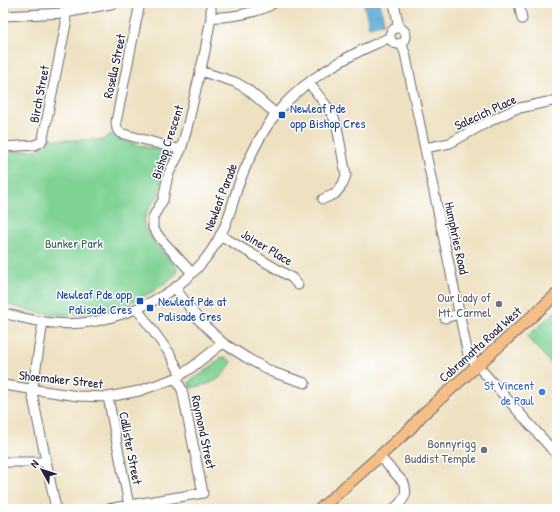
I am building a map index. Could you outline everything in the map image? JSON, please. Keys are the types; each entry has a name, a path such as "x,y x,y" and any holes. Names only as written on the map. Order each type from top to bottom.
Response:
{"main road":[{"name":"Cabramatta Road West","path":"320,509 410,429 422,414 557,294"},
{"name":"Cabramatta Road West","path":"312,509 406,424 422,414"}],"street":[{"path":"3,16 65,13 115,3"},
{"name":"Rosella Street","path":"140,3 116,122 117,128 120,133 180,150"},
{"name":"Bishop Crescent","path":"192,274 152,228 153,217 163,200 168,176 180,150 205,51 211,3"},
{"path":"210,17 228,17 248,13 263,9 274,3"},
{"path":"394,3 398,22 397,28 392,32 390,37 392,41 397,44 404,42 406,39 404,30 397,28"},
{"path":"519,3 522,19"},
{"name":"Birch Street","path":"3,147 35,145 41,142 43,138 66,24 65,13"},
{"name":"Newleaf Parade","path":"3,313 43,322 89,322 113,317 137,309 175,288 192,274 206,257 220,235 229,216 238,186 255,144 276,114 292,96 332,66 390,37"},
{"name":"Humphries Road","path":"401,43 405,52 467,352 470,358 557,455"},
{"path":"200,71 235,82 247,89 276,114"},
{"path":"309,82 326,104 334,118 346,175 343,184 336,194 323,198"},
{"name":"Salecich Place","path":"425,148 450,143 515,109 557,100"},
{"name":"Joiner Place","path":"220,235 292,278 298,285"},
{"path":"175,288 199,320 223,343 272,372 305,383"},
{"name":"Raymond Street","path":"129,505 203,493 178,376 170,354 137,309"},
{"path":"445,318 459,314"},
{"path":"43,322 32,393 56,509"},
{"name":"Shoemaker Street","path":"3,385 78,396 108,397 139,391 178,376 206,357 223,343"},
{"name":"Callister Street","path":"108,397 129,505"},
{"path":"380,456 404,483 406,491 404,499 394,509"},
{"path":"3,462 46,462"},
{"path":"110,509 129,505"}],"green space":[{"name":"Bunker Park","path":"111,134 123,141 165,152 168,155 169,158 163,173 158,197 147,211 144,225 148,235 177,268 176,274 161,286 143,297 124,305 83,314 42,313 8,304 4,298 3,288 3,152 37,150 44,147 52,137 55,140 103,140"},
{"path":"557,310 557,370 527,337"},
{"path":"221,358 226,358 232,362 228,369 219,378 210,383 190,388 189,382"}],"water":[{"path":"364,3 380,3 384,23 369,27"}],"place":[{"name":"Newleaf Pde opp Bishop Cres","path":"282,115"},
{"name":"Newleaf Pde opp Palisade Cres","path":"140,301"},
{"name":"Our Lady of Mt. Carmel","path":"499,304"},
{"name":"Newleaf Pde at Palisade Cres","path":"150,308"},
{"name":"St Vincent de Paul","path":"542,392"},
{"name":"Bonnyrigg Buddist Temple","path":"484,450"}]}
